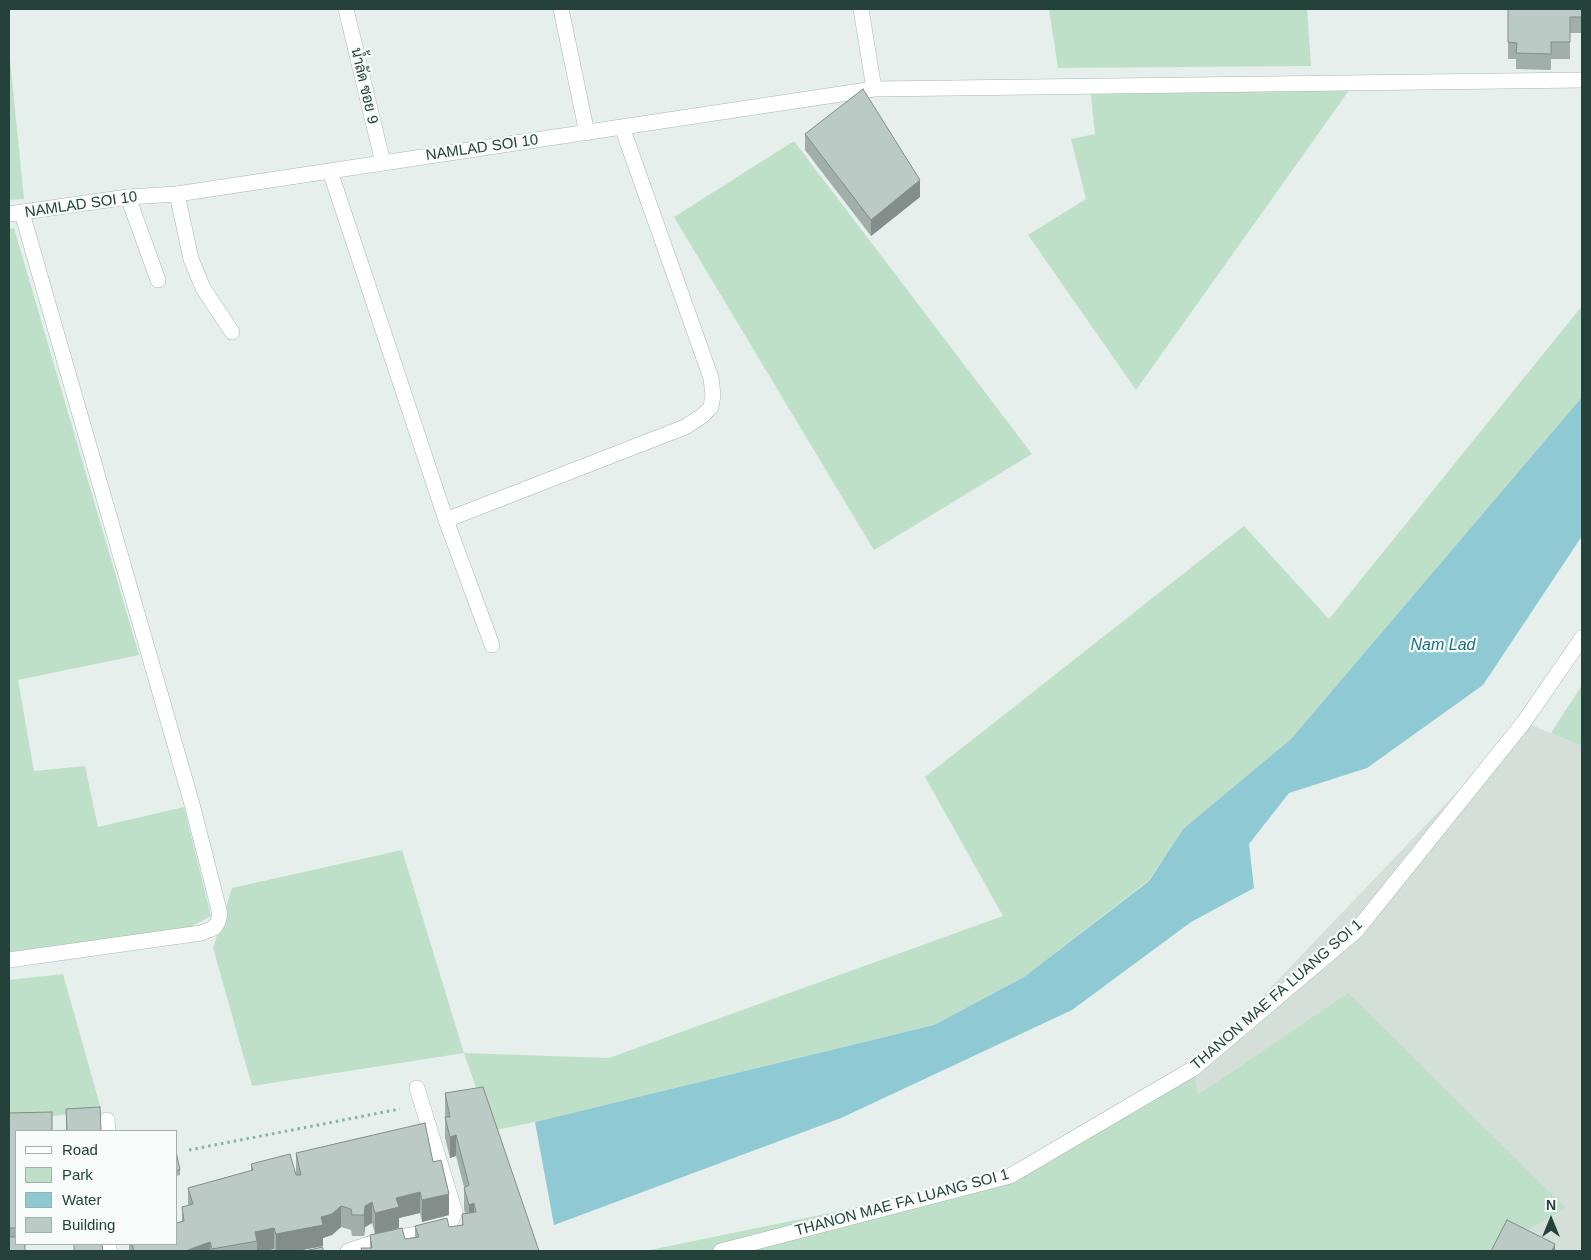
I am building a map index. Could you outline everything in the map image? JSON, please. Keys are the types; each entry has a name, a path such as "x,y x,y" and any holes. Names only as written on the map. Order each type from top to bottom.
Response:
{"street":[{"name":"น้ำลัด ซอย 9","path":"346,9 382,163"},
{"path":"562,9 587,133"},
{"path":"861,9 874,89"},
{"name":"NAMLAD SOI 10","path":"16,213 128,197 176,194 330,172 874,89 1582,80"},
{"path":"446,520 685,426 702,416 711,407 713,395 711,378 622,127"},
{"path":"330,172 446,520 492,645"},
{"path":"176,194 194,266 203,288 232,332"},
{"path":"128,197 158,280"},
{"path":"9,960 201,933 214,928 220,914 192,804 16,213"},
{"name":"THANON MAE FA LUANG SOI 1","path":"721,1251 1010,1176 1194,1068 1356,931 1524,722 1582,638"},
{"path":"348,1251 378,1241 437,1230 449,1225 455,1212 417,1088"}],"path":[{"path":"189,1150 422,1105"}],"shaded area":[{"path":"1524,722 1582,746 1582,1251 1217,1251 1194,1068"}],"green space":[{"path":"1049,9 1307,9 1311,66 1058,68"},
{"path":"9,50 24,199 9,200"},
{"path":"1355,82 1136,390 1028,235 1086,199 1071,139 1095,134 1090,86"},
{"path":"794,141 1032,454 874,550 674,217"},
{"path":"14,228 139,655 18,680 34,771 85,766 98,827 184,807 211,916 187,929 9,952 9,229"},
{"path":"1582,306 1582,397 1291,739 1183,829 1149,880 1024,977 934,1025 491,1131 464,1053 609,1058 1003,916 925,777 1244,526 1329,619"},
{"path":"1582,685 1582,746 1551,733"},
{"path":"402,850 464,1053 252,1086 213,948 232,888"},
{"path":"63,974 101,1109 9,1123 9,980"},
{"path":"1348,993 1566,1208 1490,1251 645,1251 1010,1176 1194,1068 1198,1095"}],"water":[{"name":"Nam Lad","path":"1582,397 1582,536 1483,685 1367,768 1289,793 1249,844 1254,888 1191,922 1072,1010 841,1118 554,1225 535,1122 934,1025 1024,977 1149,881 1183,829 1291,739"}],"building":[{"path":"1508,9 1582,9 1582,17 1570,17 1570,42 1551,42 1551,54 1516,53 1517,43 1508,42"},
{"path":"863,89 920,180 871,220 805,134"},
{"path":"483,1087 539,1251 362,1251 361,1248 372,1248 370,1235 402,1228 405,1239 419,1237 415,1226 447,1218 449,1227 463,1225 462,1214 476,1212 474,1203 469,1205 464,1188 469,1185 456,1135 450,1137 445,1117 450,1117 445,1093"},
{"path":"100,1107 101,1130 67,1130 66,1109"},
{"path":"52,1112 52,1130 15,1130 15,1228 9,1228 9,1113"},
{"path":"425,1123 433,1162 441,1160 449,1194 422,1200 420,1192 396,1198 399,1207 375,1213 372,1202 365,1206 364,1215 352,1215 351,1209 341,1206 332,1214 321,1217 323,1225 276,1234 274,1228 255,1232 257,1241 212,1249 210,1242 189,1251 134,1251 132,1245 178,1245 178,1222 184,1221 182,1207 193,1204 188,1188 253,1170 251,1164 290,1154 296,1175 301,1175 296,1153"},
{"path":"1507,1220 1555,1244 1552,1251 1491,1251"},
{"path":"9,1237 15,1237 15,1245 25,1245 25,1251 9,1251"},
{"path":"74,1245 102,1245 103,1251 74,1251"},
{"path":"322,1247 324,1251 305,1251"}]}
